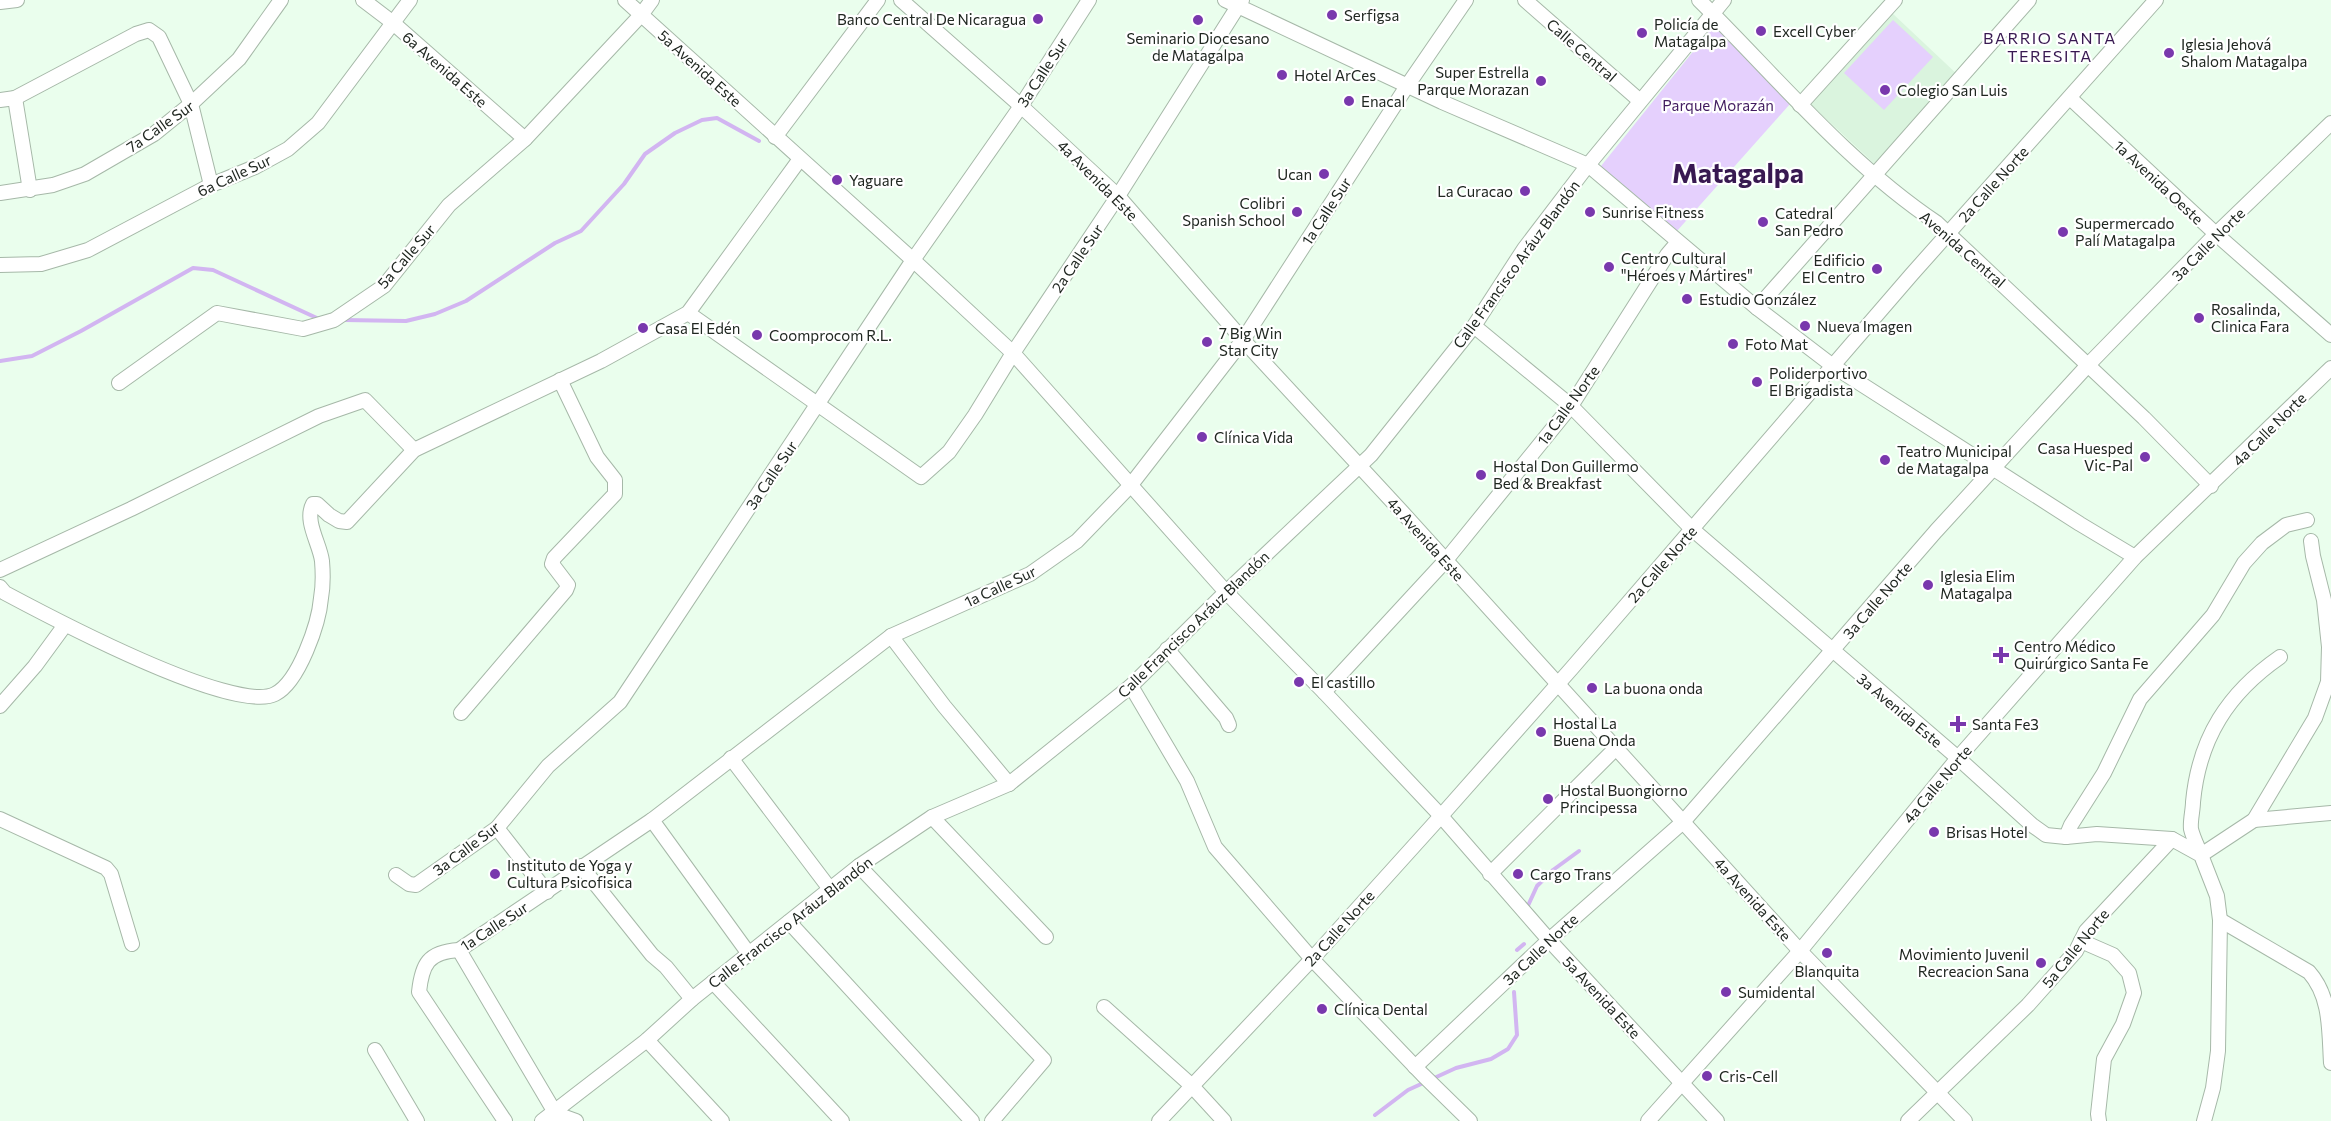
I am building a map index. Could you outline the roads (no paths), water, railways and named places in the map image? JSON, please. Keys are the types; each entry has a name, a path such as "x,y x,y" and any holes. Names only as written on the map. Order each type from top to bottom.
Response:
{"street":[{"path":"0,2 17,0"},
{"name":"7a Calle Sur","path":"0,193 30,190 85,174 154,134 191,104 239,59 281,0"},
{"name":"6a Avenida Este","path":"363,0 392,22 525,139"},
{"name":"6a Calle Sur","path":"0,265 41,264 87,250 211,185 255,167 288,149 318,123 410,0"},
{"name":"5a Avenida Este","path":"625,0 913,260 1013,354 1226,592 1441,816 1549,940 1717,1121"},
{"name":"5a Calle Sur","path":"119,383 217,312 303,329 334,320 384,286 449,205 525,139 641,15 652,0"},
{"path":"775,137 878,0"},
{"name":"4a Avenida Este","path":"901,0 1119,196 1243,340 1617,747 1800,951 1965,1121"},
{"name":"3a Calle Sur","path":"396,875 409,884 416,885 497,828 548,766 620,702 913,260 1021,106 1089,0"},
{"name":"1a Calle Sur","path":"505,1121 419,992 421,975 427,962 436,954 459,950 652,820 891,636 1030,574 1077,541 1130,486 1243,340 1407,86 1466,0"},
{"name":"Calle Central","path":"1525,0 1640,100"},
{"name":"Avenida Central","path":"1699,0 1800,105 1875,176 1915,208 1937,222 2144,418 2211,486"},
{"name":"Calle Francisco Aráuz Blandón","path":"552,1118 647,1040 692,999 859,866 932,817 1009,784 1131,686 1226,592 1360,466 1474,326 1524,249 1588,165 1724,0"},
{"path":"1800,105 1895,0"},
{"path":"1757,308 2029,0"},
{"name":"2a Calle Norte","path":"1159,1121 1191,1084 1312,959 1441,816 1948,234 2156,0"},
{"path":"1235,2 1407,86 1588,165 1757,308 1833,366 2135,557"},
{"name":"2a Calle Sur","path":"817,405 921,477 949,452 1119,196 1235,2"},
{"path":"0,100 15,98 136,34 149,30 159,37 191,104 211,185"},
{"path":"15,98 30,190"},
{"name":"1a Avenida Oeste","path":"2070,98 2216,234 2331,335"},
{"name":"3a Calle Norte","path":"1423,1076 1549,940 1683,822 1936,531 1995,470 2088,365 2216,234 2331,123"},
{"path":"0,587 5,593 65,625 194,682 230,693 256,696 274,695 286,684 314,636 321,598 322,561 310,517 313,504 317,504 339,521 347,522 414,450 601,361 688,313 800,159"},
{"name":"1a Calle Norte","path":"1324,692 1446,560 1571,406 1667,255 1678,242"},
{"path":"688,313 817,405"},
{"name":"3a Avenida Este","path":"1474,326 1571,406 1692,530 1958,758 2032,825 2046,835 2066,837 2097,834 2172,839 2201,855"},
{"name":"4a Calle Norte","path":"1648,1121 1800,951 1958,758 2135,557 2331,368"},
{"path":"461,713 566,590 568,585 552,564 554,558 615,494 615,480 597,457 560,380"},
{"path":"0,570 131,509 319,416 365,400 414,450"},
{"path":"2066,837 2071,825 2104,773 2140,699 2213,615 2244,563 2262,543 2286,525 2307,520"},
{"path":"2201,855 2254,820 2315,718 2328,682 2329,647 2324,600 2311,540"},
{"path":"0,706 35,666 65,625"},
{"path":"891,636 944,706 1009,784"},
{"path":"1167,649 1226,718 1229,725"},
{"path":"2204,1121 2213,1088 2218,1052 2220,920 2217,896 2191,829 2196,775 2221,714 2238,692 2262,669 2280,657"},
{"path":"1131,686 1187,782 1215,847 1312,959 1423,1076 1470,1121"},
{"path":"1491,874 1617,747"},
{"path":"731,758 831,889"},
{"path":"2254,820 2331,813"},
{"path":"932,817 1046,937"},
{"path":"0,819 106,868 111,874 132,944"},
{"path":"652,820 749,954"},
{"path":"497,828 547,892"},
{"name":"5a Calle Norte","path":"1908,1121 2028,1005 2076,951 2086,931 2172,839"},
{"path":"581,866 652,954 666,967 692,999"},
{"path":"859,866 1044,1060 992,1121"},
{"path":"2220,920 2309,972 2319,984 2327,1004 2331,1063"},
{"path":"789,922 972,1121"},
{"path":"2081,941 2112,954 2129,973 2134,993 2123,1024 2104,1059 2099,1121"},
{"path":"459,950 552,1118 576,1121"},
{"path":"713,982 842,1121"},
{"path":"1104,1007 1191,1084 1224,1121"},
{"path":"647,1040 723,1121"},
{"path":"375,1050 417,1121"}],"waterway":[{"path":"344,320 406,321 435,314 466,301 555,243 581,231 624,184 645,154 675,133 702,120 717,118 759,141"},
{"path":"0,361 32,356 193,268 213,270 319,319"},
{"path":"1526,910 1537,886 1553,870 1579,851"},
{"path":"1517,950 1524,944"},
{"path":"1375,1115 1408,1090 1456,1068 1491,1059 1508,1049 1517,1035 1514,992"}],"place":[{"name":"Serfigsa","path":"1332,15"},
{"name":"Banco Central De Nicaragua","path":"1038,19"},
{"name":"Seminario Diocesano de Matagalpa","path":"1198,20"},
{"name":"Excell Cyber","path":"1761,31"},
{"name":"Policía de Matagalpa","path":"1642,33"},
{"name":"Iglesia Jehová Shalom Matagalpa","path":"2169,53"},
{"name":"Hotel ArCes","path":"1282,75"},
{"name":"Super Estrella Parque Morazan","path":"1541,81"},
{"name":"Colegio San Luis","path":"1885,90"},
{"name":"Enacal","path":"1349,101"},
{"name":"Ucan","path":"1324,174"},
{"name":"Yaguare","path":"837,180"},
{"name":"La Curacao","path":"1525,191"},
{"name":"Colibri Spanish School","path":"1297,212"},
{"name":"Sunrise Fitness","path":"1590,212"},
{"name":"Catedral San Pedro","path":"1763,222"},
{"name":"Supermercado Palí Matagalpa","path":"2063,232"},
{"name":"Centro Cultural \"Héroes y Mártires\"","path":"1609,267"},
{"name":"Edificio El Centro","path":"1877,269"},
{"name":"Estudio González","path":"1687,299"},
{"name":"Rosalinda, Clinica Fara","path":"2199,318"},
{"name":"Nueva Imagen","path":"1805,326"},
{"name":"Casa El Edén","path":"643,328"},
{"name":"Coomprocom R.L.","path":"757,335"},
{"name":"7 Big Win Star City","path":"1207,342"},
{"name":"Foto Mat","path":"1733,344"},
{"name":"Poliderportivo El Brigadista","path":"1757,382"},
{"name":"Clínica Vida","path":"1202,437"},
{"name":"Casa Huesped Vic-Pal","path":"2145,457"},
{"name":"Teatro Municipal de Matagalpa","path":"1885,460"},
{"name":"Hostal Don Guillermo Bed & Breakfast","path":"1481,475"},
{"name":"Iglesia Elim Matagalpa","path":"1928,585"},
{"name":"Centro Médico Quirúrgico Santa Fe","path":"2001,655"},
{"name":"El castillo","path":"1299,682"},
{"name":"La buona onda","path":"1592,688"},
{"name":"Santa Fe3","path":"1958,724"},
{"name":"Hostal La Buena Onda","path":"1541,732"},
{"name":"Hostal Buongiorno Principessa","path":"1548,799"},
{"name":"Brisas Hotel","path":"1934,832"},
{"name":"Instituto de Yoga y Cultura Psicofisica","path":"495,874"},
{"name":"Cargo Trans","path":"1518,874"},
{"name":"Blanquita","path":"1827,953"},
{"name":"Movimiento Juvenil Recreacion Sana","path":"2041,963"},
{"name":"Sumidental","path":"1726,992"},
{"name":"Clínica Dental","path":"1322,1009"},
{"name":"Cris-Cell","path":"1707,1076"}],"district":[{"name":"BARRIO SANTA TERESITA","path":"2050,46"},
{"name":"Matagalpa","path":"1738,172"}],"park label":[{"name":"Parque Morazán","path":"1718,105"}]}
